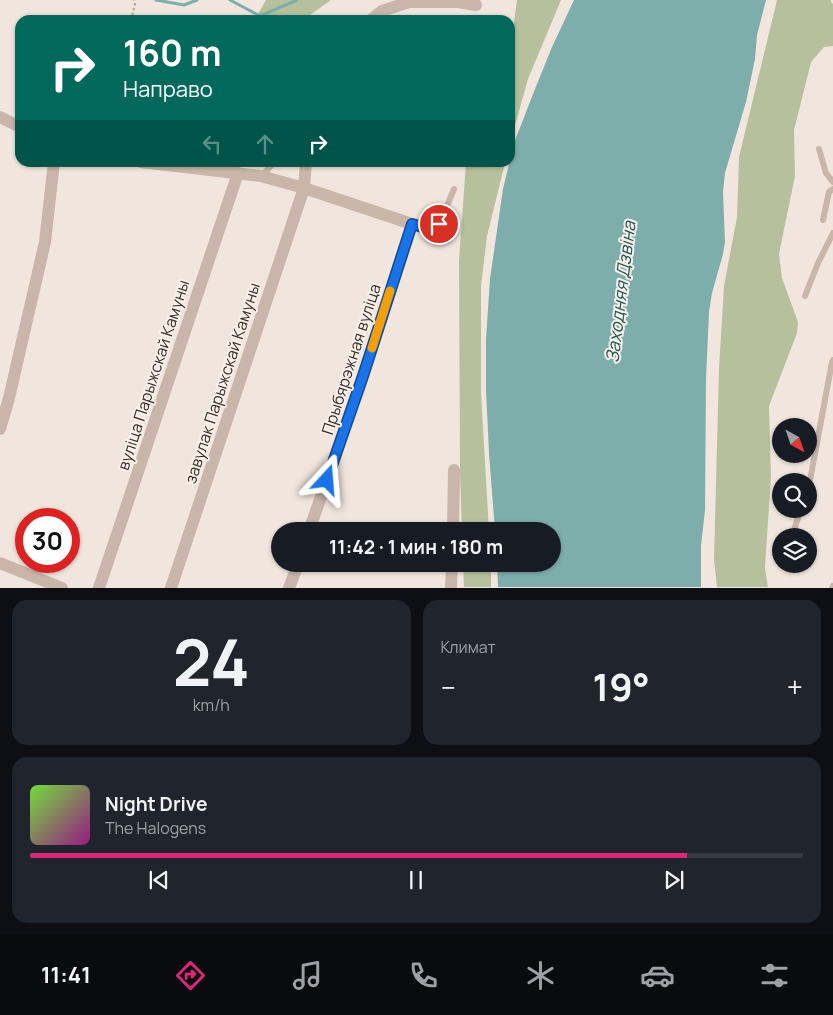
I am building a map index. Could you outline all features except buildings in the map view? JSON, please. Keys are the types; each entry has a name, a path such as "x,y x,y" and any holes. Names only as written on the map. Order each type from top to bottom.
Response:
{"street":[{"path":"377,15 382,11 409,2 458,2 476,5"},
{"path":"0,117 15,124"},
{"path":"0,429 45,242 53,167"},
{"path":"185,167 261,176 304,188 412,224"},
{"name":"завулак Парыжскай Камуны","path":"171,588 304,188 306,167"},
{"name":"вуліца Парыжскай Камуны","path":"99,588 238,173"},
{"name":"Прыбярэжная вуліца","path":"312,522 363,376 412,224"},
{"path":"453,522 454,470"},
{"path":"0,563 62,588"},
{"path":"289,588 295,572"},
{"path":"451,588 452,572"}],"lane":[{"path":"819,149 826,173 833,182"},
{"path":"261,176 270,167"},
{"path":"412,224 426,228 439,224 454,189"},
{"path":"823,220 829,192 833,189"},
{"path":"805,296 818,263 833,233"},
{"path":"811,473 833,360"}],"path":[{"path":"132,15 134,0"}],"green space":[{"path":"266,0 331,0 310,15 257,15"},
{"path":"517,0 561,0 528,79 515,125 515,15"},
{"path":"777,0 831,0 833,4 833,46 824,47 811,62 794,130 795,176 779,254 782,278 798,322 797,333 769,406 771,476 765,568 768,587 717,587 714,560 719,368 724,286 737,217 739,157"},
{"path":"466,167 504,167 487,236 481,286 481,393 488,522 462,522 459,260"},
{"path":"463,572 491,572 491,587 464,587"}],"water":[{"name":"Заходняя Дзвіна","path":"574,0 766,0 757,35 755,59 746,102 725,173 723,192 725,242 709,312 706,379 705,510 701,546 701,587 498,587 497,572 561,572 561,522 494,522 486,390 486,339 490,279 503,189 508,167 515,167 515,140 552,47"}],"waterway":[{"path":"156,0 184,5 197,0"},
{"path":"230,0 258,15"},
{"path":"262,15 297,0"}],"slow traffic":[{"path":"372,348 390,291"}],"route":[{"path":"327,480 412,224 426,228 439,224"}]}
